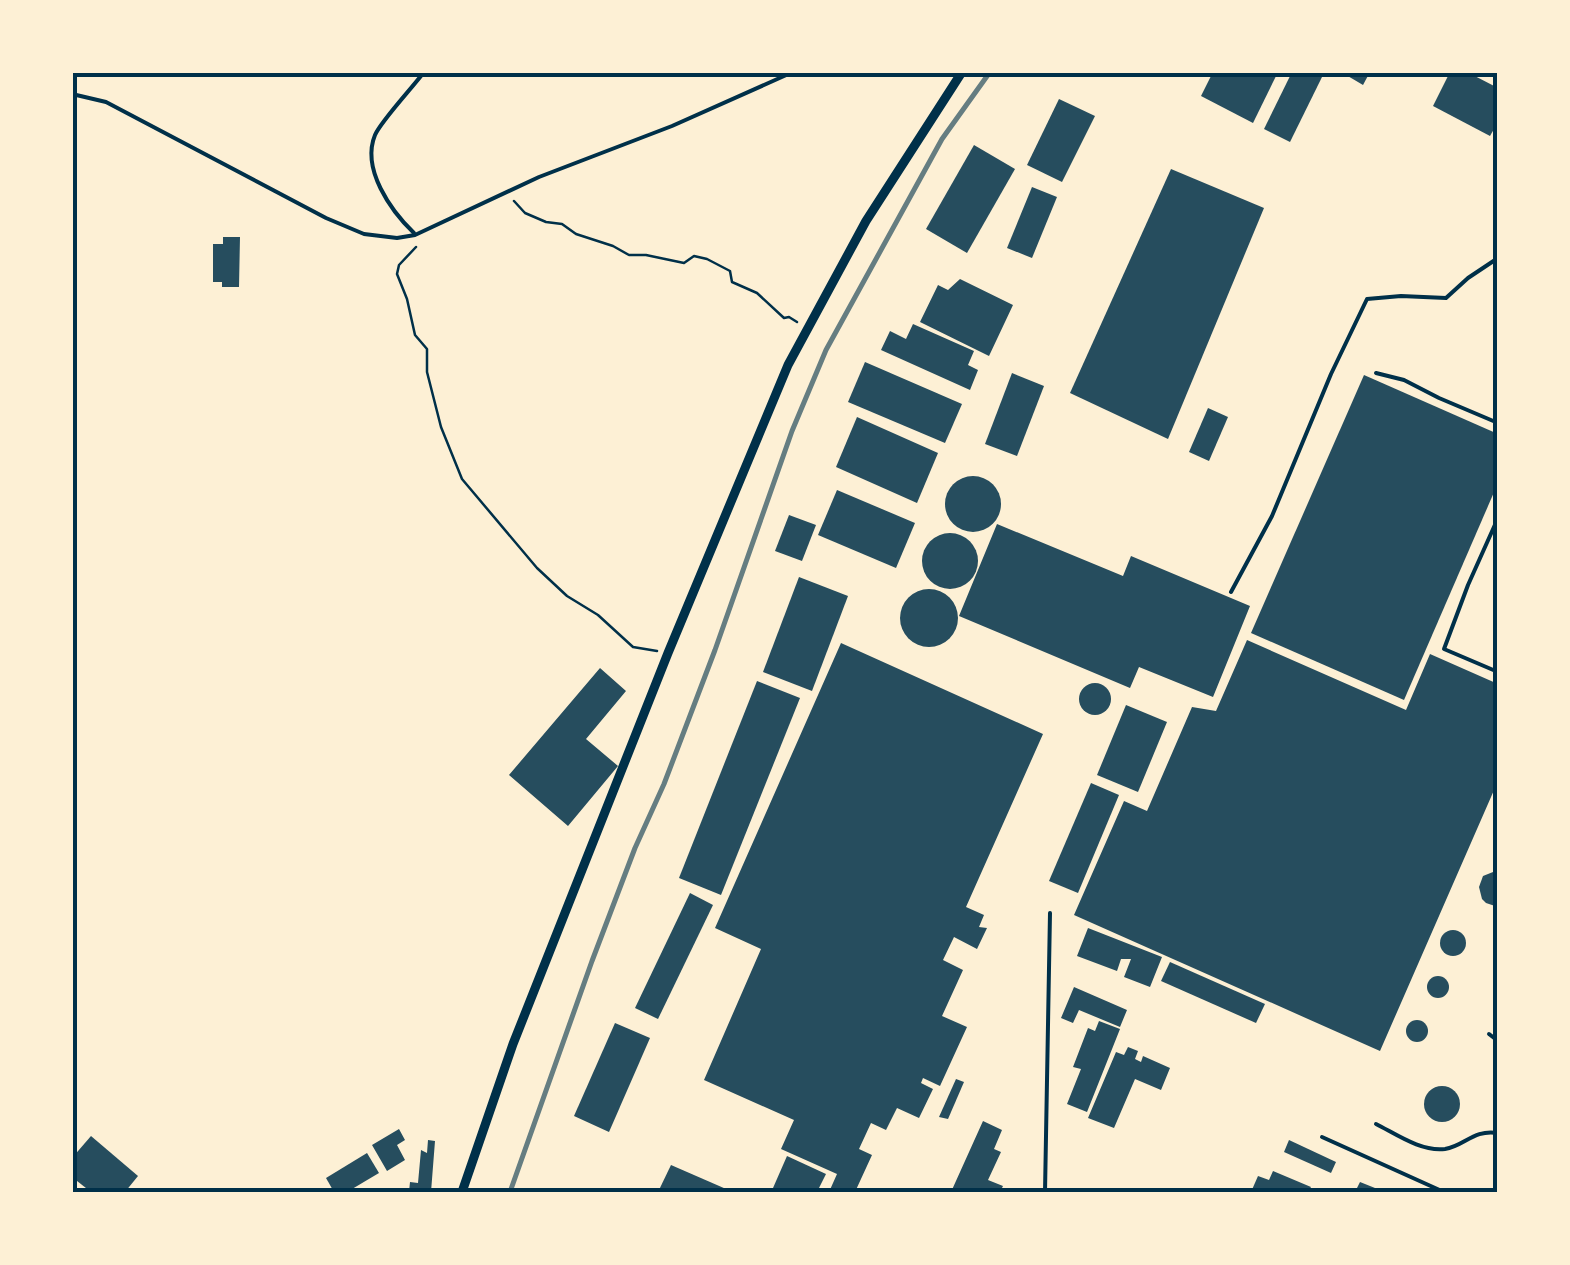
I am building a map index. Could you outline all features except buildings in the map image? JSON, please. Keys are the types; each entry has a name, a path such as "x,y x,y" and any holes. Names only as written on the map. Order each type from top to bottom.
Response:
{"street":[{"path":"462,1192 513,1044 668,653 788,366 866,221 962,72"}],"lane":[{"path":"416,235 394,214 384,196 372,151 376,134 424,72"},
{"path":"72,94 106,102 339,223 364,234 398,238 434,228 539,178 672,126 793,72"},
{"path":"1231,592 1272,516 1367,299 1446,298 1498,258"},
{"path":"1376,373 1404,380 1498,423"},
{"path":"1498,518 1444,649 1498,672"},
{"path":"1045,1192 1050,914"},
{"path":"1490,1034 1498,1041"},
{"path":"1376,1124 1420,1146 1445,1149 1484,1131 1498,1133"},
{"path":"1322,1138 1444,1192"}],"path":[{"path":"506,193 525,213 562,224 576,234 628,255 684,263 694,256 707,258 730,270 732,282 758,293 784,318 807,328"},
{"path":"434,228 399,265 397,274 415,335 427,349 427,372 441,427 462,479 537,568 567,596 634,647 668,653"}],"railway":[{"path":"510,1192 592,961 664,784 792,431 826,350 942,139 990,72"}]}
